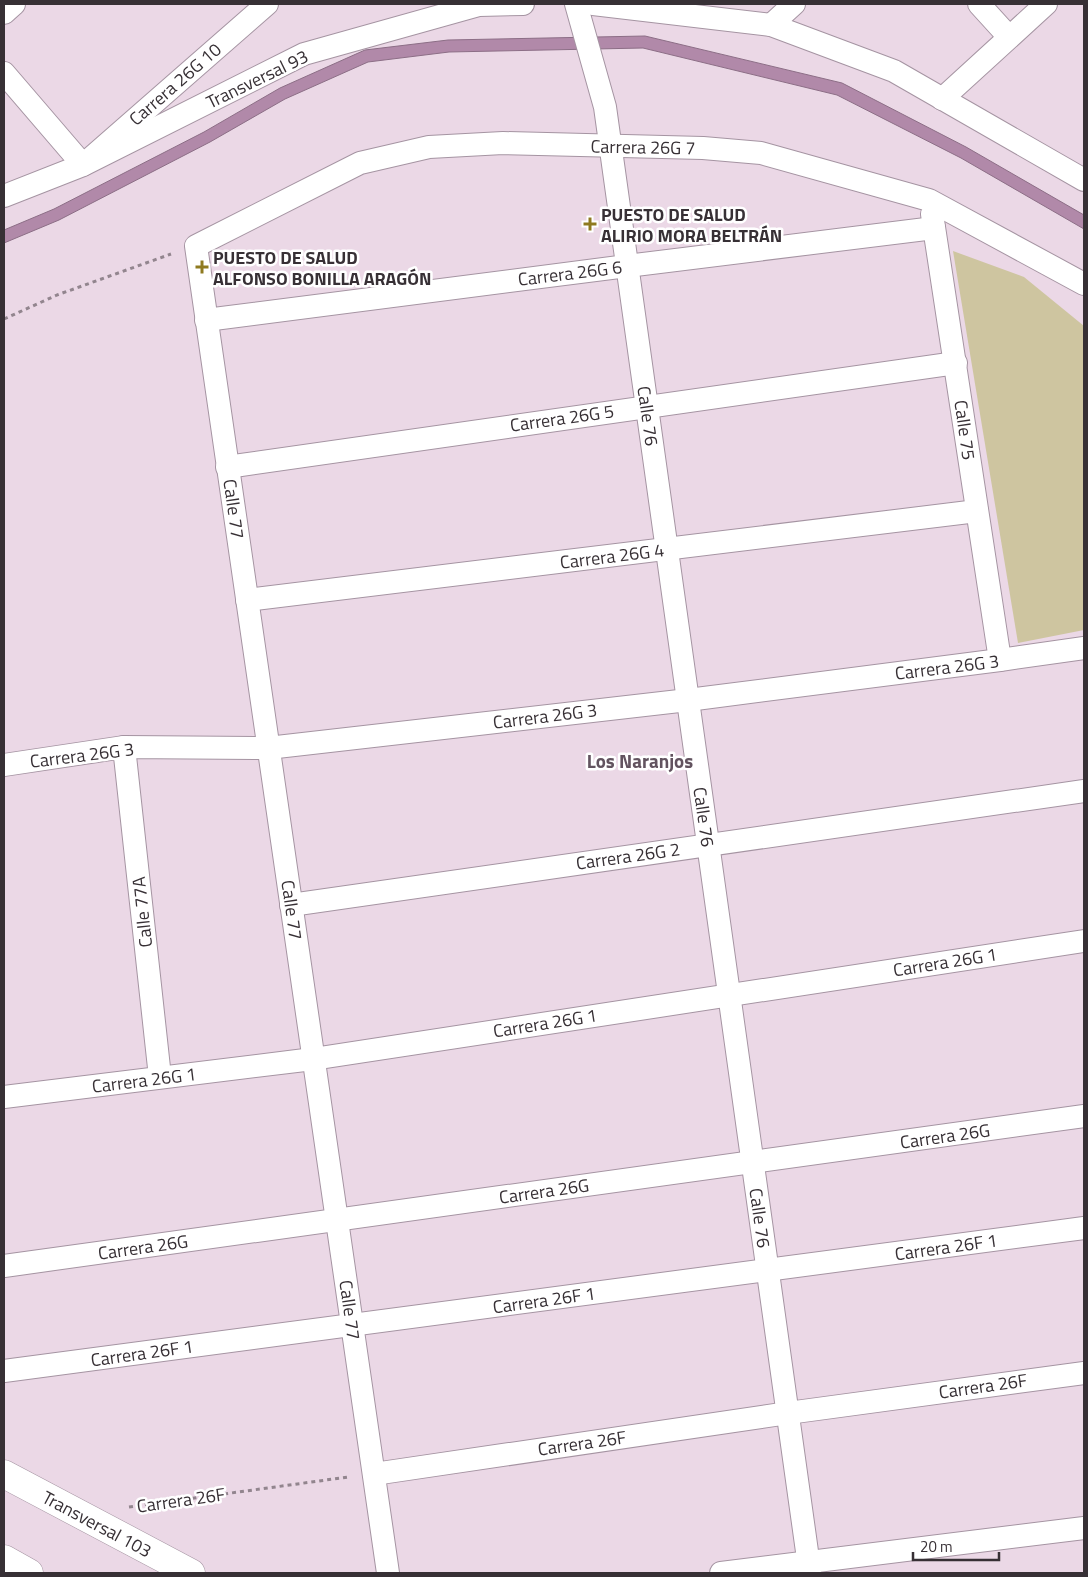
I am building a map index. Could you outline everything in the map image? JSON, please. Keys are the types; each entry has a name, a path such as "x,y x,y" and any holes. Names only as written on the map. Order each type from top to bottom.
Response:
{"street":[{"path":"4,13 14,4"},
{"name":"Carrera 26G 10","path":"84,164 267,4"},
{"name":"Transversal 93","path":"4,196 84,164 304,54 478,5 523,4"},
{"path":"771,25 794,4"},
{"path":"980,4 1009,37"},
{"path":"942,99 1046,4"},
{"path":"583,8 771,25 894,71 1084,180"},
{"name":"Calle 76","path":"583,8 605,107 810,1567"},
{"path":"4,73 84,164"},
{"name":"Carrera 26G 7","path":"196,246 360,163 428,147 503,143 703,148 761,153 930,200 1084,284"},
{"name":"Calle 75","path":"930,200 1000,660"},
{"name":"Carrera 26G 6","path":"206,320 934,228"},
{"name":"Calle 77","path":"196,246 388,1573"},
{"name":"Carrera 26G 5","path":"227,467 956,363"},
{"name":"Carrera 26G 4","path":"247,600 667,550 977,510"},
{"name":"Carrera 26G 3","path":"4,765 124,746 268,748 688,700 1084,648"},
{"name":"Calle 77A","path":"124,746 160,1077"},
{"name":"Carrera 26G 2","path":"291,905 1084,791"},
{"name":"Carrera 26G 1","path":"4,1097 313,1059 1084,941"},
{"name":"Carrera 26G","path":"4,1266 1084,1116"},
{"name":"Carrera 26F 1","path":"4,1371 1084,1228"},
{"name":"Carrera 26F","path":"374,1474 788,1413 1084,1372"},
{"name":"Transversal 103","path":"4,1474 191,1573"},
{"path":"721,1573 810,1567 1084,1528"},
{"path":"4,1559 29,1573"}],"path":[{"path":"4,319 57,295 196,246"},
{"name":"Carrera 26F","path":"129,1507 374,1474"}],"shaded area":[{"path":"645,36 842,83 966,147 1084,215 1084,229 961,158 837,95 643,48 449,52 368,62 285,99 210,142 59,220 4,243 4,230 54,209 204,132 280,88 365,50 448,40"},
{"path":"953,251 1024,277 1084,326 1084,630 1018,643"}],"place":[{"name":"PUESTO DE SALUD ALIRIO MORA BELTRÁN","path":"590,224"},
{"name":"PUESTO DE SALUD ALFONSO BONILLA ARAGÓN","path":"202,267"}],"district":[{"name":"Los Naranjos","path":"640,760"}]}
